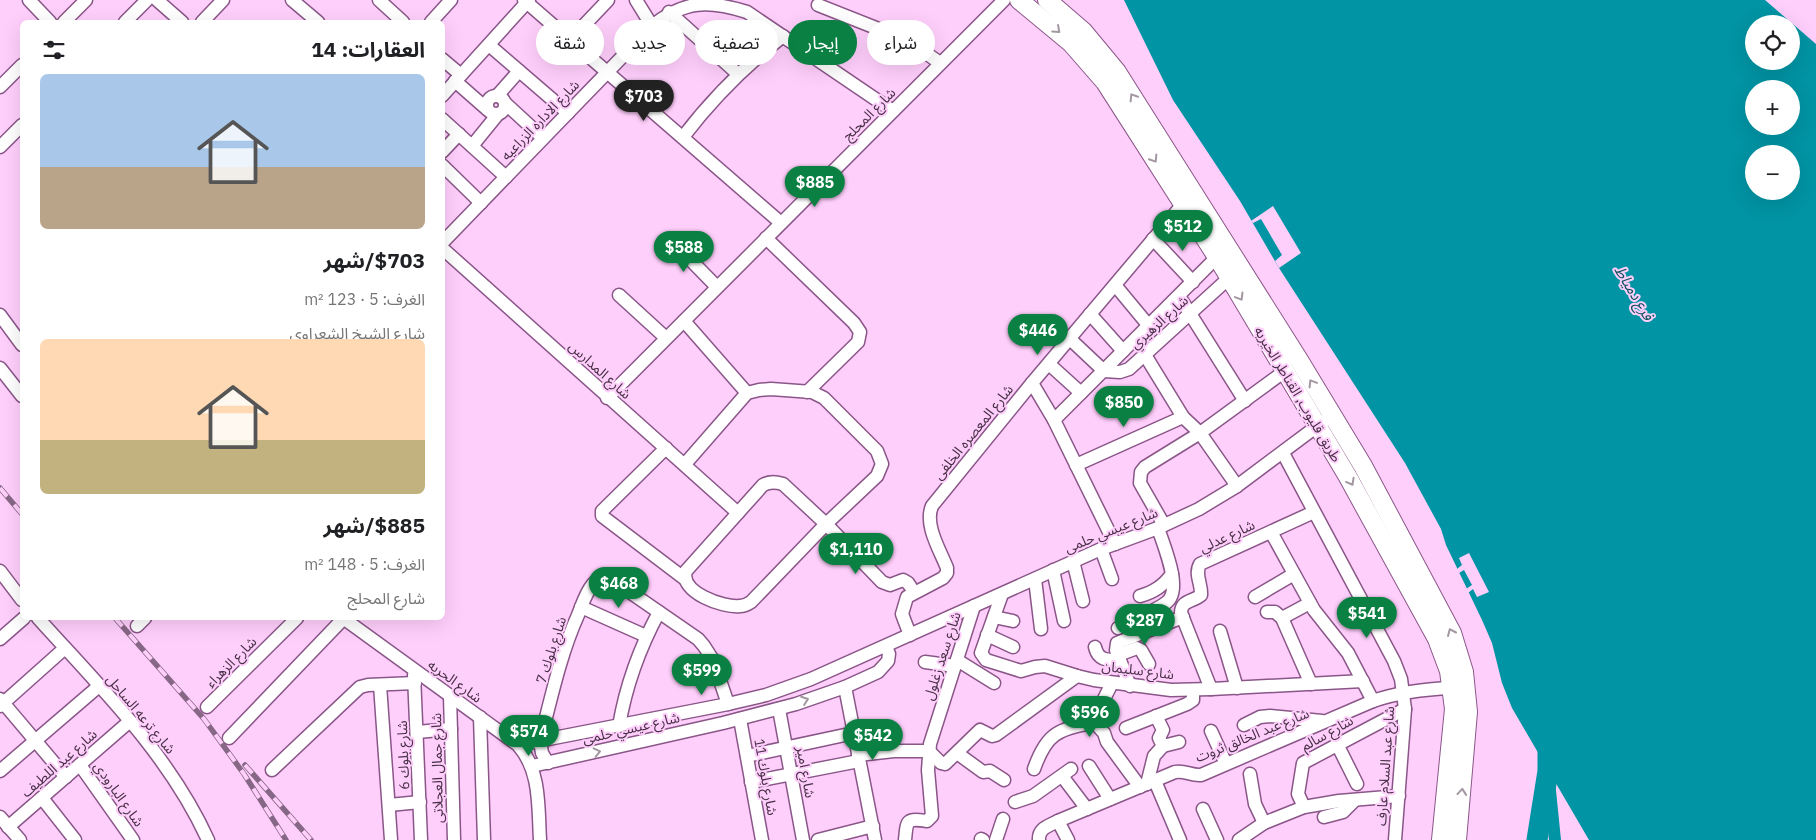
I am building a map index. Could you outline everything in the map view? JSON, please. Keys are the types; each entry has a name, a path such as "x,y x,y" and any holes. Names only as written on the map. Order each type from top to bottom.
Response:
{"main road":[{"name":"طريق قليوب, القناطر الخيريه","path":"1019,0 1052,26 1089,62 1105,82 1217,258 1318,426 1438,639 1449,671 1454,708 1441,840"},
{"name":"طريق قليوب, القناطر الخيريه","path":"1047,0 1083,31 1117,72 1363,466 1452,633 1459,652 1466,685 1468,712 1457,840"}],"street":[{"path":"29,0 48,20"},
{"path":"66,20 86,0"},
{"path":"127,20 147,0"},
{"path":"157,0 180,20"},
{"path":"204,20 223,0"},
{"path":"292,0 316,20"},
{"path":"379,0 401,20"},
{"path":"433,20 451,0"},
{"path":"589,20 608,0"},
{"path":"636,0 648,20"},
{"name":"شارع المحلج","path":"607,398 1004,0"},
{"path":"445,93 526,1 547,20"},
{"name":"شارع الاداره الزراعيه","path":"659,20 669,12 696,2 714,1 731,4 747,12 893,111"},
{"path":"818,5 909,41 940,63"},
{"path":"669,12 738,74"},
{"path":"683,137 718,94 738,74 783,36"},
{"path":"489,44 568,113"},
{"path":"445,63 493,112"},
{"path":"599,65 781,223"},
{"name":"شارع الاداره الزراعيه","path":"445,240 614,65"},
{"path":"0,87 20,70"},
{"path":"472,146 493,112 504,110 501,99 519,71"},
{"path":"501,99 543,138"},
{"path":"445,122 506,177"},
{"path":"2,141 20,127"},
{"path":"445,149 459,134"},
{"path":"445,168 481,203"},
{"name":"شارع المعصره الخلفى","path":"914,592 943,578 947,573 947,568 929,522 932,506 1032,383 1183,204"},
{"path":"766,238 854,323 860,332 858,342 807,392"},
{"path":"1153,239 1193,282"},
{"path":"671,240 717,287"},
{"name":"شارع المدارس","path":"445,251 607,398 685,464 738,513"},
{"name":"شارع الزهيري","path":"1054,420 1217,258"},
{"name":"شارع الزهيري","path":"1104,371 1120,372 1129,369 1229,278"},
{"path":"1115,285 1149,326"},
{"path":"618,295 666,338"},
{"path":"1179,296 1245,401"},
{"path":"1090,314 1123,351"},
{"path":"0,315 20,342"},
{"path":"684,321 747,393"},
{"path":"1070,339 1104,371"},
{"path":"1145,355 1183,417 1200,433 1237,486"},
{"path":"1049,364 1081,393"},
{"path":"0,368 20,393"},
{"path":"1130,637 1121,626 1167,602 1173,594 1174,587 1161,526 1140,483 1141,472 1145,467 1200,433 1285,371"},
{"path":"1032,383 1054,420 1115,544"},
{"path":"666,448 602,511 602,516 685,579 687,584 703,597 734,606 746,605 751,602 826,524 877,476 882,464 877,451 824,398 812,392 758,390 747,393 685,464"},
{"name":"شارع عيسي حلمى","path":"518,745 728,704 766,695 811,679 1053,570 1198,509 1237,486 1332,416"},
{"path":"1076,464 1183,417"},
{"name":"شارع عبد السلام عارف","path":"1283,453 1394,661 1401,679 1405,709 1394,840"},
{"path":"685,579 686,570 763,485 769,482 776,482 784,484 882,582 890,585 903,580 908,583 914,592 907,596 902,614 910,635"},
{"name":"شارع عدلي","path":"1183,617 1181,608 1183,605 1201,595 1202,591 1197,574 1200,564 1314,512"},
{"path":"1271,532 1310,603 1348,653 1373,700"},
{"path":"1101,549 1112,579"},
{"path":"1073,562 1083,601"},
{"path":"1053,570 1064,621"},
{"path":"0,571 20,597"},
{"path":"1140,596 1158,589 1172,574"},
{"path":"1255,597 1294,574"},
{"path":"1035,578 1041,630"},
{"name":"شارع بلوك 7","path":"540,741 562,656 581,607 593,583 598,579 611,579 659,612"},
{"name":"شارع سليمان","path":"1002,594 981,653 986,660 1021,671 1034,666 1045,666 1077,676 1130,686 1192,690 1363,681"},
{"path":"1282,618 1310,603"},
{"name":"شارع سعد زغلول","path":"905,840 906,825 910,820 927,821 932,816 928,770 932,736 974,606"},
{"path":"581,607 646,636"},
{"path":"1156,608 1160,625"},
{"path":"619,726 629,680 646,636 659,612 698,639 704,646 713,660 728,704"},
{"path":"1267,612 1275,612 1282,618 1311,684"},
{"path":"994,617 1013,622"},
{"path":"1139,617 1145,631"},
{"path":"1130,686 1118,657 1117,643 1183,617 1211,690"},
{"path":"1,635 21,620"},
{"name":"شارع ترعه الساحل","path":"40,620 130,721 157,755 181,790 208,840"},
{"name":"شارع الزهراء","path":"207,707 295,620"},
{"path":"229,738 342,620"},
{"name":"شارع الحريه","path":"347,620 518,745 532,766 535,776 540,840"},
{"path":"1220,631 1237,688"},
{"path":"987,636 1014,647"},
{"name":"شارع عيسي حلمى","path":"532,766 779,709 845,686 878,672 888,661 889,654 886,646"},
{"path":"1095,647 1096,652 1103,659 1108,660 1137,648 1141,650 1148,664"},
{"path":"65,648 1,703 66,777"},
{"path":"925,662 956,663 994,683"},
{"name":"شارع بلوك 6","path":"414,670 422,840"},
{"path":"751,782 894,751 929,751 943,764 947,763 980,730 992,736 996,735 1077,676"},
{"path":"272,770 356,690 364,686 415,683"},
{"path":"1094,722 1112,683"},
{"path":"380,685 392,840"},
{"path":"0,770 99,686"},
{"path":"845,686 875,840"},
{"name":"شارع عبد الخالق ثروت","path":"1038,840 1042,829 1110,799 1181,771 1196,775 1201,774 1373,700 1404,692 1452,688"},
{"path":"1126,728 1190,702 1194,697 1192,690"},
{"name":"شارع جمال العجلاتى","path":"450,696 454,840"},
{"name":"شارع امير","path":"779,709 803,840"},
{"name":"شارع سالم","path":"1304,807 1298,794 1303,763 1405,709"},
{"path":"1156,716 1163,730 1159,738 1163,746"},
{"path":"1244,725 1260,717 1270,716 1324,722"},
{"path":"480,717 484,840"},
{"name":"شارع بلوك 11","path":"740,719 762,840"},
{"name":"شارع عبد اللطيف","path":"3,823 42,798 130,721"},
{"path":"1034,769 1039,753 1049,739 1062,729 1094,722"},
{"path":"1094,722 1104,733 1107,742 1147,784 1180,840"},
{"path":"416,732 451,729"},
{"path":"1211,731 1226,764"},
{"path":"747,756 854,733"},
{"path":"540,741 542,753 548,763"},
{"path":"1147,784 1154,756 1163,746 1179,742"},
{"path":"1337,744 1357,784"},
{"path":"957,753 983,772 990,770 1004,780"},
{"name":"شارع البارودي","path":"80,765 133,840"},
{"path":"1089,766 1110,799"},
{"path":"1016,802 1034,796 1067,773 1087,809"},
{"path":"1250,774 1255,804 1264,823"},
{"path":"1239,840 1264,823 1304,807 1340,801 1399,796"},
{"path":"42,798 75,840"},
{"path":"1324,817 1343,812 1354,801"},
{"path":"389,805 420,802"},
{"path":"1203,809 1217,840"},
{"path":"996,840 1003,819"},
{"path":"1058,821 1068,840"},
{"path":"3,823 20,840"},
{"path":"818,840 872,826"}],"water":[{"name":"فرع دمياط","path":"1124,0 1765,0 1782,15 1745,15 1745,70 1800,70 1800,30 1816,44 1816,840 1589,840 1512,708 1502,683 1492,643 1482,620 1446,545 1441,529 1405,463 1279,268 1240,201 1173,100"}],"pier":[{"path":"1273,206 1301,253 1279,268 1275,261 1282,255 1261,219 1253,223 1251,221"},
{"path":"1469,553 1489,592 1477,597 1473,589 1468,593 1466,589 1472,585 1464,570 1459,573 1457,569 1462,565 1459,558"}],"waterway":[{"path":"1537,840 1548,771 1548,742"},
{"path":"1548,771 1555,840"}],"railway":[{"path":"0,488 20,512"},
{"path":"117,620 204,719 244,774 286,840"},
{"path":"245,765 311,840"}]}
